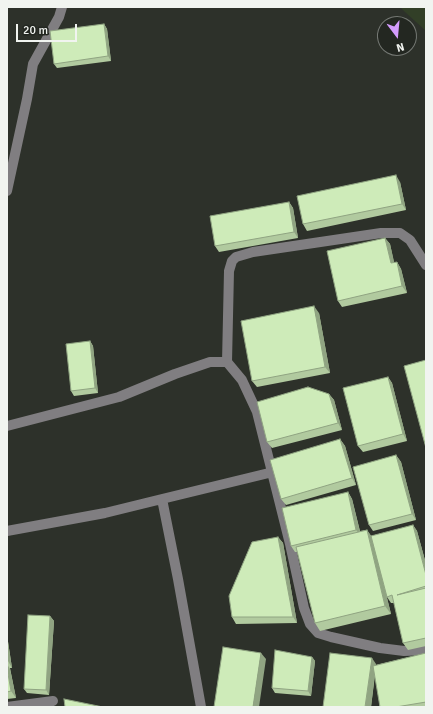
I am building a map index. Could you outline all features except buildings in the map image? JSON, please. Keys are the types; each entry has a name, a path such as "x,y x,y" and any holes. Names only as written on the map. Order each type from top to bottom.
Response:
{"street":[{"path":"7,191 33,64 59,17 62,7"},
{"path":"426,265 410,240 400,233 381,232 253,252 236,257 232,261 229,271 227,362 242,380 258,412 304,608 310,624 318,633 338,639 380,648 404,651 426,650"},
{"path":"7,426 119,397 210,362 227,362"},
{"path":"7,532 105,513 273,472"},
{"path":"162,499 201,707"},
{"path":"7,707 53,701"}],"green space":[{"path":"400,7 426,7 426,31 417,23 417,16 409,16"}]}
